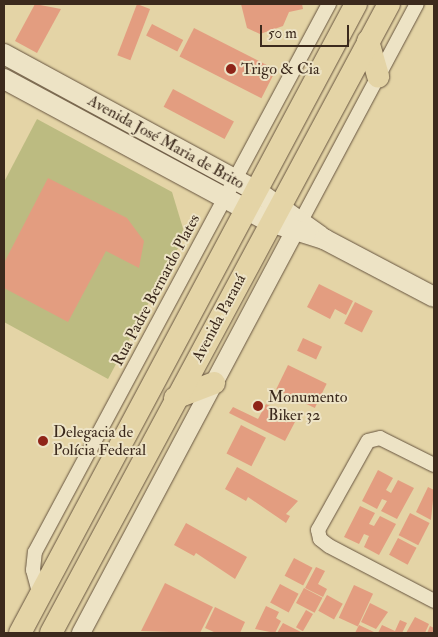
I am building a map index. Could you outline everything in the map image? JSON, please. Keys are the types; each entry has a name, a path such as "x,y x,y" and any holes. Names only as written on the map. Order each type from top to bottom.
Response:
{"main road":[{"name":"Avenida Paraná","path":"20,633 253,201 356,4"},
{"name":"Avenida Paraná","path":"51,633 175,398 389,4"},
{"path":"368,41 378,76"},
{"name":"Avenida José Maria de Brito","path":"4,54 75,91 234,180 253,201 434,297"},
{"name":"Avenida José Maria de Brito","path":"4,79 59,111 225,198 253,201"},
{"path":"59,111 61,100 75,91"},
{"path":"175,398 214,383"}],"street":[{"name":"Rua Padre Bernardo Plates","path":"40,596 33,570 35,552 329,4"},
{"path":"298,225 417,4"},
{"name":"Avenida Paraná","path":"81,633 298,225"},
{"path":"434,466 380,438 368,440 323,515 320,540 434,601"}],"shaded area":[{"name":"Delegacia de Polícia Federal","path":"37,119 172,192 185,235 108,379 4,322 4,182"}],"building":[{"path":"35,4 61,9 37,53 15,41"},
{"path":"137,4 150,9 130,60 117,55"},
{"path":"241,4 302,4 303,9 289,12 283,26 260,34 247,28"},
{"path":"152,24 183,40 177,51 146,36"},
{"path":"194,28 276,70 261,98 179,57"},
{"path":"173,89 234,121 225,139 164,107"},
{"path":"48,178 127,218 144,241 139,268 106,251 68,322 4,288 4,263"},
{"path":"319,284 353,301 346,315 335,309 330,319 307,307"},
{"path":"355,302 373,311 362,332 344,323"},
{"path":"303,338 322,347 316,360 297,351"},
{"path":"288,365 327,384 315,408 276,389"},
{"path":"266,404 296,420 285,441 229,413 233,407 258,419"},
{"path":"241,425 266,438 251,466 226,454"},
{"path":"237,467 298,501 286,514 290,516 286,523 248,497 246,501 225,489"},
{"path":"378,470 393,478 386,490 391,493 398,480 414,488 397,519 381,511 387,501 382,499 377,509 362,501"},
{"path":"428,487 434,490 431,520 416,512"},
{"path":"360,506 375,513 369,524 374,526 380,516 396,524 379,555 364,547 369,536 364,534 359,544 344,537"},
{"path":"410,513 430,523 418,545 399,535"},
{"path":"186,523 247,557 235,579 196,553 194,556 174,545"},
{"path":"398,538 417,548 408,565 389,555"},
{"path":"294,558 313,568 303,586 285,576"},
{"path":"316,567 325,571 318,584 327,589 323,597 305,588"},
{"path":"165,583 213,607 200,633 141,631"},
{"path":"280,584 299,594 289,612 270,603"},
{"path":"354,585 373,594 358,627 339,618"},
{"path":"304,588 323,598 315,613 296,603"},
{"path":"327,595 343,604 334,619 318,611"},
{"path":"370,603 388,612 376,629 361,622"},
{"path":"266,606 279,612 276,618 281,621 275,633 255,629"},
{"path":"215,607 245,622 240,633 216,633 205,628"},
{"path":"306,610 313,614 303,631 296,627"},
{"path":"415,617 429,624 425,633 406,633"},
{"path":"400,620 407,623 402,633 378,633 382,625 395,631"},
{"path":"283,623 303,633 277,633"},
{"path":"359,625 376,633 355,633"},
{"path":"430,626 434,628 434,633 427,633"}],"place":[{"name":"Trigo & Cia","path":"231,69"},
{"name":"Monumento Biker 32","path":"258,406"},
{"name":"Delegacia de Polícia Federal","path":"43,441"}]}
